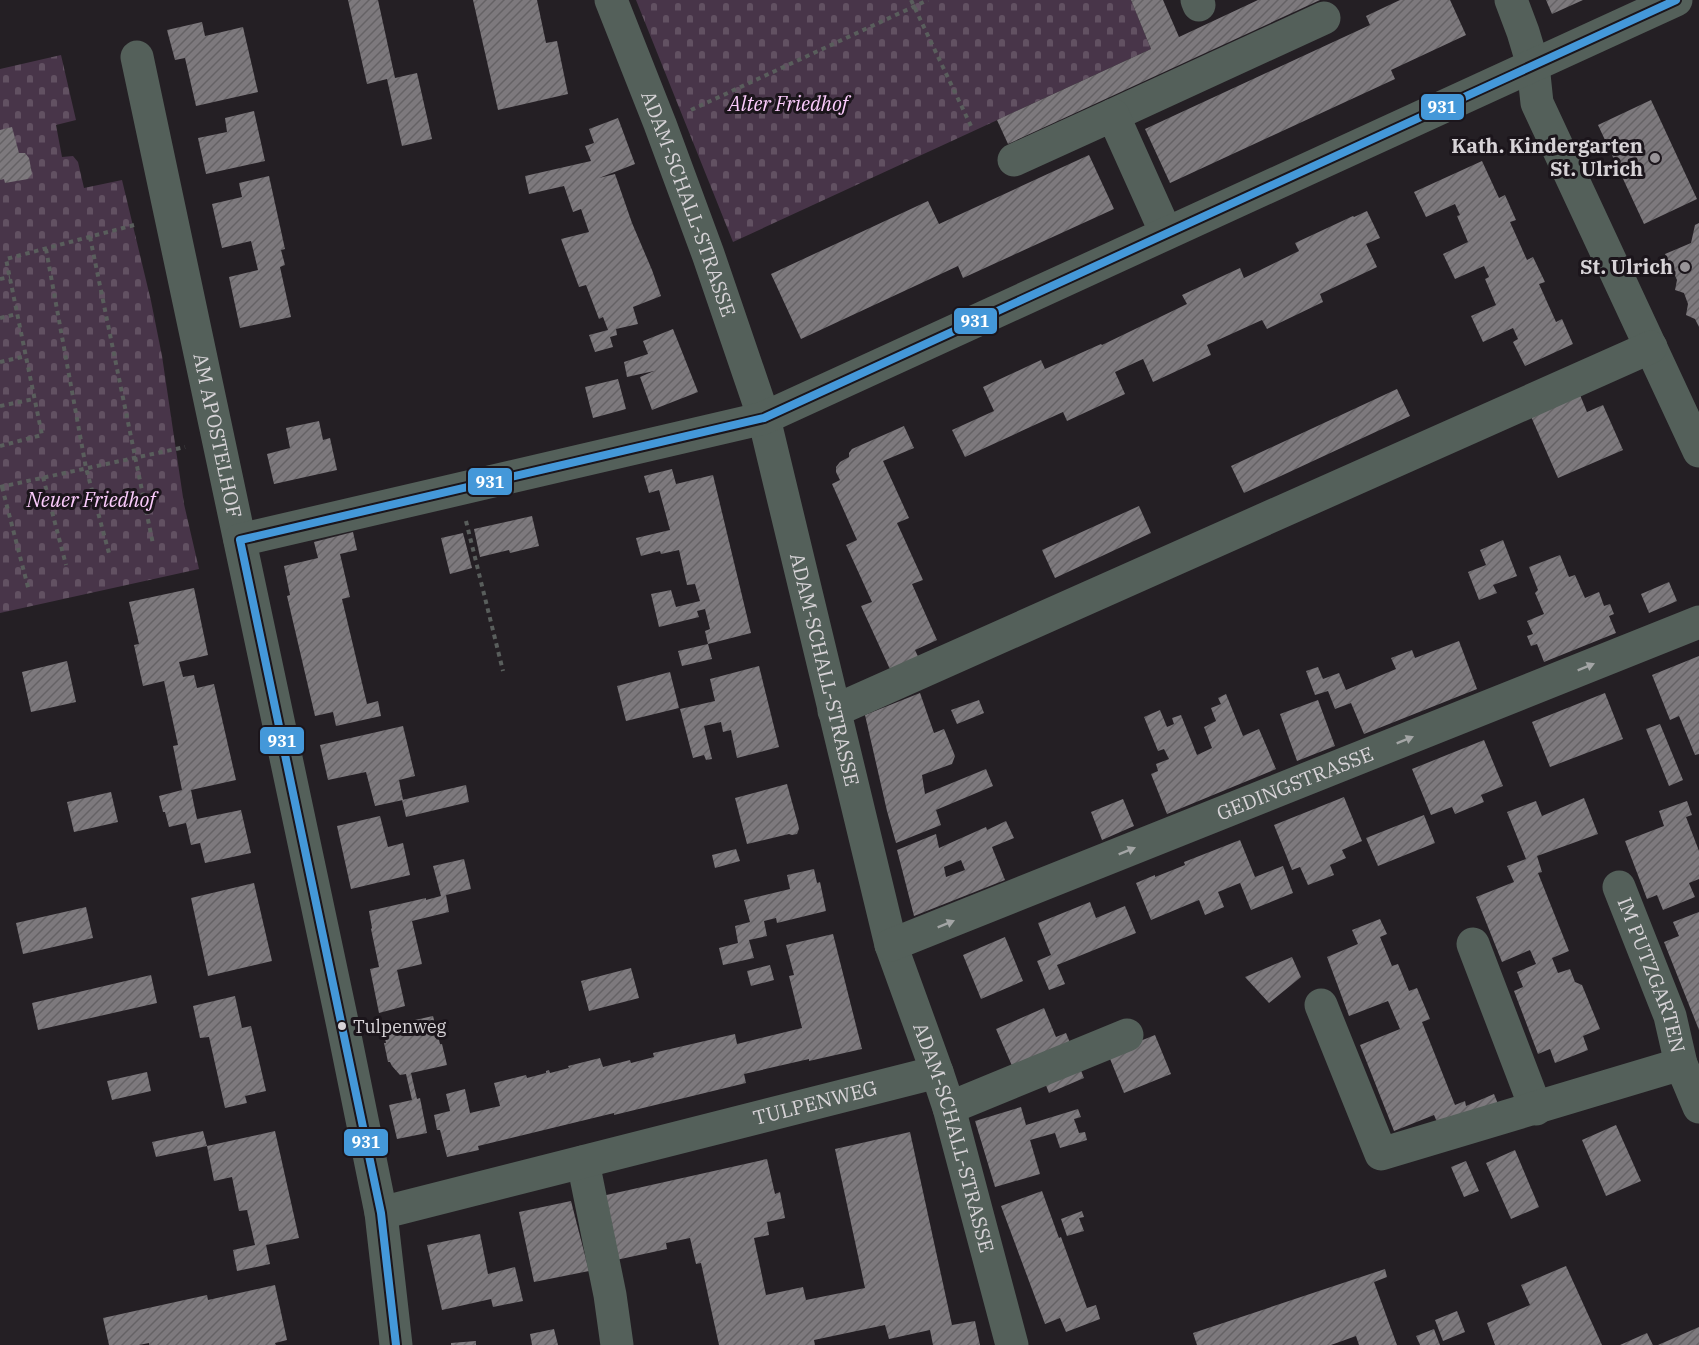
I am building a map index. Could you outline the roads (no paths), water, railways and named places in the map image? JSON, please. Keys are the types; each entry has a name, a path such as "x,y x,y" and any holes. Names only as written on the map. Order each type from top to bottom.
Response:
{"street":[{"name":"ADAM-SCHALL-STRASSE","path":"611,0 708,254 764,418 891,945 949,1108 1012,1345"},
{"path":"1511,0 1533,65 1537,103 1699,452"},
{"path":"240,540 764,418 1676,0"},
{"path":"1014,160 1324,18"},
{"name":"AM APOSTELHOF","path":"137,57 344,1026 381,1213 396,1345"},
{"path":"1113,115 1166,233"},
{"path":"834,711 1651,347"},
{"name":"GEDINGSTRASSE","path":"891,945 1699,622"},
{"name":"IM PUTZGARTEN","path":"1619,887 1670,1016 1681,1064 1699,1107"},
{"path":"1473,944 1536,1109"},
{"name":"IM PUTZGARTEN","path":"1321,1005 1381,1155 1681,1064"},
{"path":"949,1108 1127,1035"},
{"name":"TULPENWEG","path":"381,1213 938,1072"},
{"path":"584,1162 610,1294 617,1345"}],"place":[{"name":"Kath. Kindergarten St. Ulrich","path":"1655,158"},
{"name":"St. Ulrich","path":"1685,267"},
{"name":"Tulpenweg","path":"342,1026"}],"park label":[{"name":"Alter Friedhof","path":"788,104"},
{"name":"Neuer Friedhof","path":"91,500"}]}
